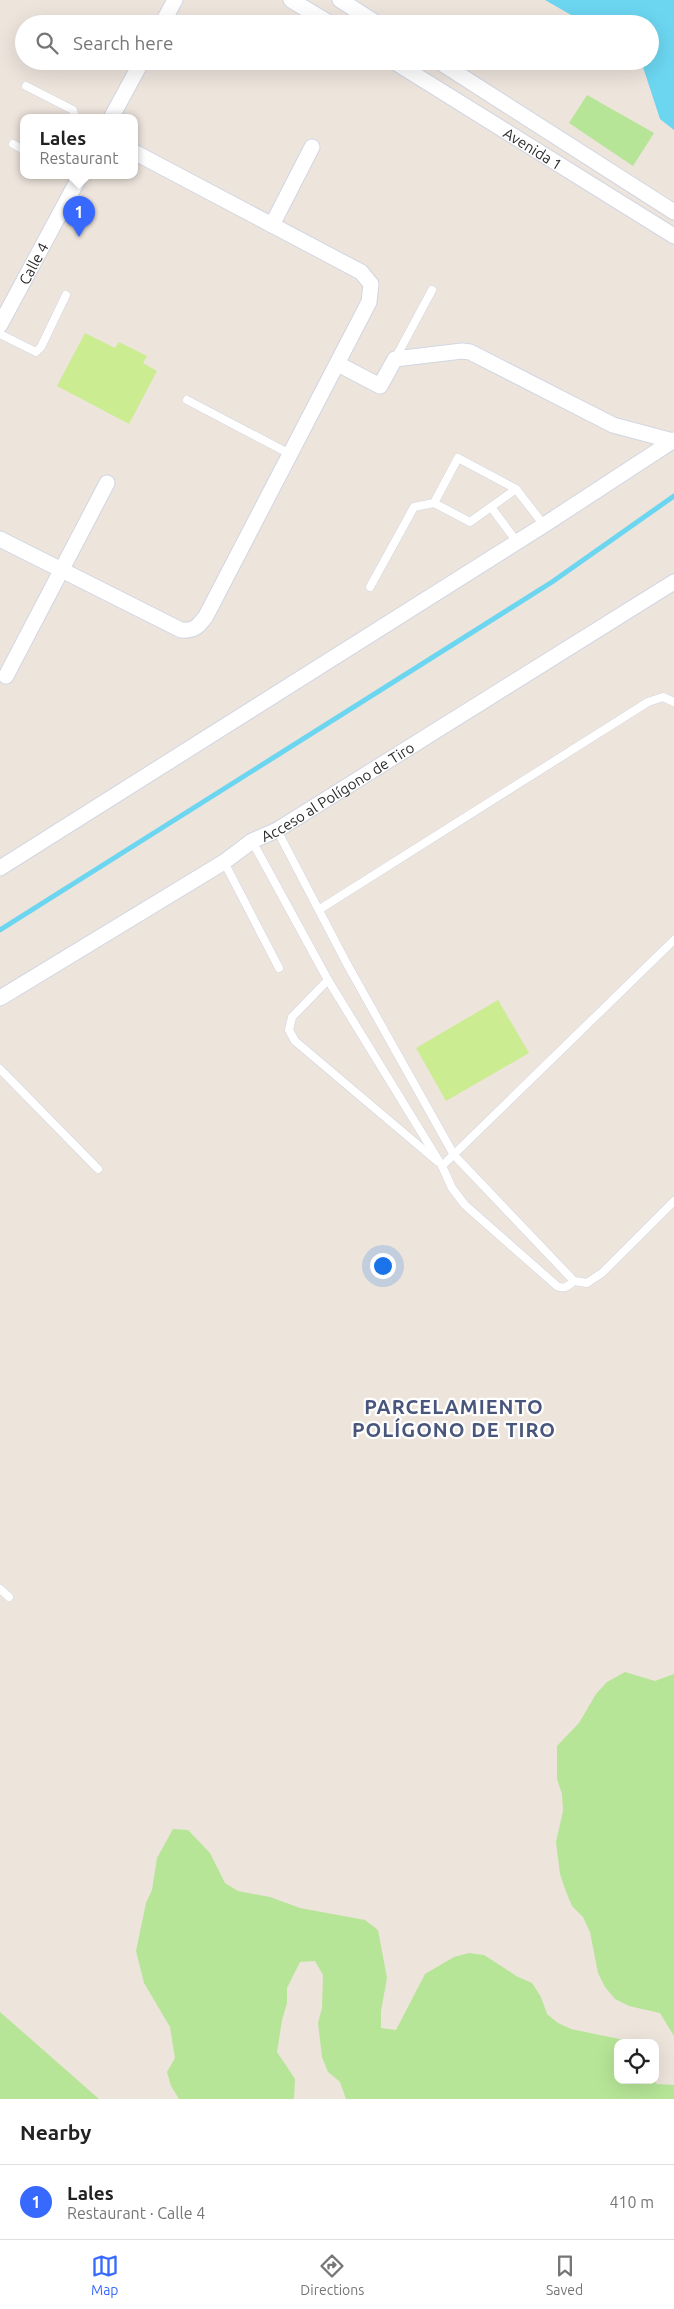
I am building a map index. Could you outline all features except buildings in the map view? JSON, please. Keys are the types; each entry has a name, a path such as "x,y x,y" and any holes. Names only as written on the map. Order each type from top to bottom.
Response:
{"street":[{"path":"167,15 175,0"},
{"path":"292,0 316,15"},
{"path":"340,0 364,15"},
{"path":"113,114 137,70"},
{"name":"Avenida 1","path":"407,70 674,236"},
{"name":"Avenida 1","path":"452,70 674,212"},
{"path":"272,225 312,147"},
{"path":"0,538 181,630 189,631 197,628 206,616 369,302 371,284 361,272 138,154"},
{"name":"Calle 4","path":"0,325 75,179"},
{"path":"338,364 380,386 395,358 470,352 614,425 673,440"},
{"path":"0,868 544,526 673,440"},
{"path":"6,676 107,483"},
{"name":"Acceso al Polígono de Tiro","path":"0,998 224,862 252,841 277,830 674,582"}],"lane":[{"path":"26,86 73,110 74,114"},
{"path":"13,144 20,148"},
{"path":"395,358 432,290"},
{"path":"0,334 36,352 66,295"},
{"path":"187,400 290,454"},
{"path":"434,503 458,458 516,489 544,526"},
{"path":"370,587 414,507 434,503 470,522 516,489"},
{"path":"491,507 517,542"},
{"path":"320,909 648,702 663,697 674,702"},
{"path":"277,830 320,909 347,964 454,1155 574,1281 587,1283 602,1273 674,1200"},
{"path":"252,841 328,980 442,1166 452,1188 465,1205 561,1288 567,1287 574,1281"},
{"path":"224,862 279,968"},
{"path":"442,1166 674,940"},
{"path":"328,980 292,1017 288,1030 295,1041 442,1166"},
{"path":"0,1068 98,1169"},
{"path":"0,1589 10,1597"}],"green space":[{"path":"587,95 654,133 633,166 569,123"},
{"path":"85,333 115,348 119,342 147,356 143,363 157,371 129,424 57,386"},
{"path":"498,1000 529,1053 446,1101 416,1048"},
{"path":"625,1672 655,1681 674,1674 674,2036 660,2013 629,2006 615,1999 605,1987 598,1973 590,1932 583,1917 572,1906 560,1874 556,1842 563,1811 562,1794 557,1779 557,1746 579,1723 596,1694 607,1682"},
{"path":"173,1829 188,1830 210,1853 225,1883 238,1891 270,1897 300,1908 365,1920 378,1930 387,1978 381,2011 381,2028 396,2030 425,1974 454,1957 469,1953 484,1955 518,1977 532,1983 541,1997 547,2014 558,2023 571,2029 619,2039 614,2039 614,2084 674,2085 674,2099 346,2099 340,2082 328,2072 322,2057 318,2023 322,2008 323,1975 315,1961 300,1962 287,1988 287,2003 277,2052 295,2079 294,2099 179,2099 171,2086 167,2072 175,2058 170,2027 144,1983 136,1951 146,1903 152,1890 157,1858"},
{"path":"0,2012 99,2099 0,2099"}],"water":[{"path":"545,0 674,0 674,130 660,119 644,70 659,70 659,15 571,15"}],"waterway":[{"path":"0,930 552,582 674,496"}],"place":[{"name":"Lales","path":"79,237"}],"district":[{"name":"PARCELAMIENTO POLÍGONO DE TIRO","path":"454,1418"}]}
